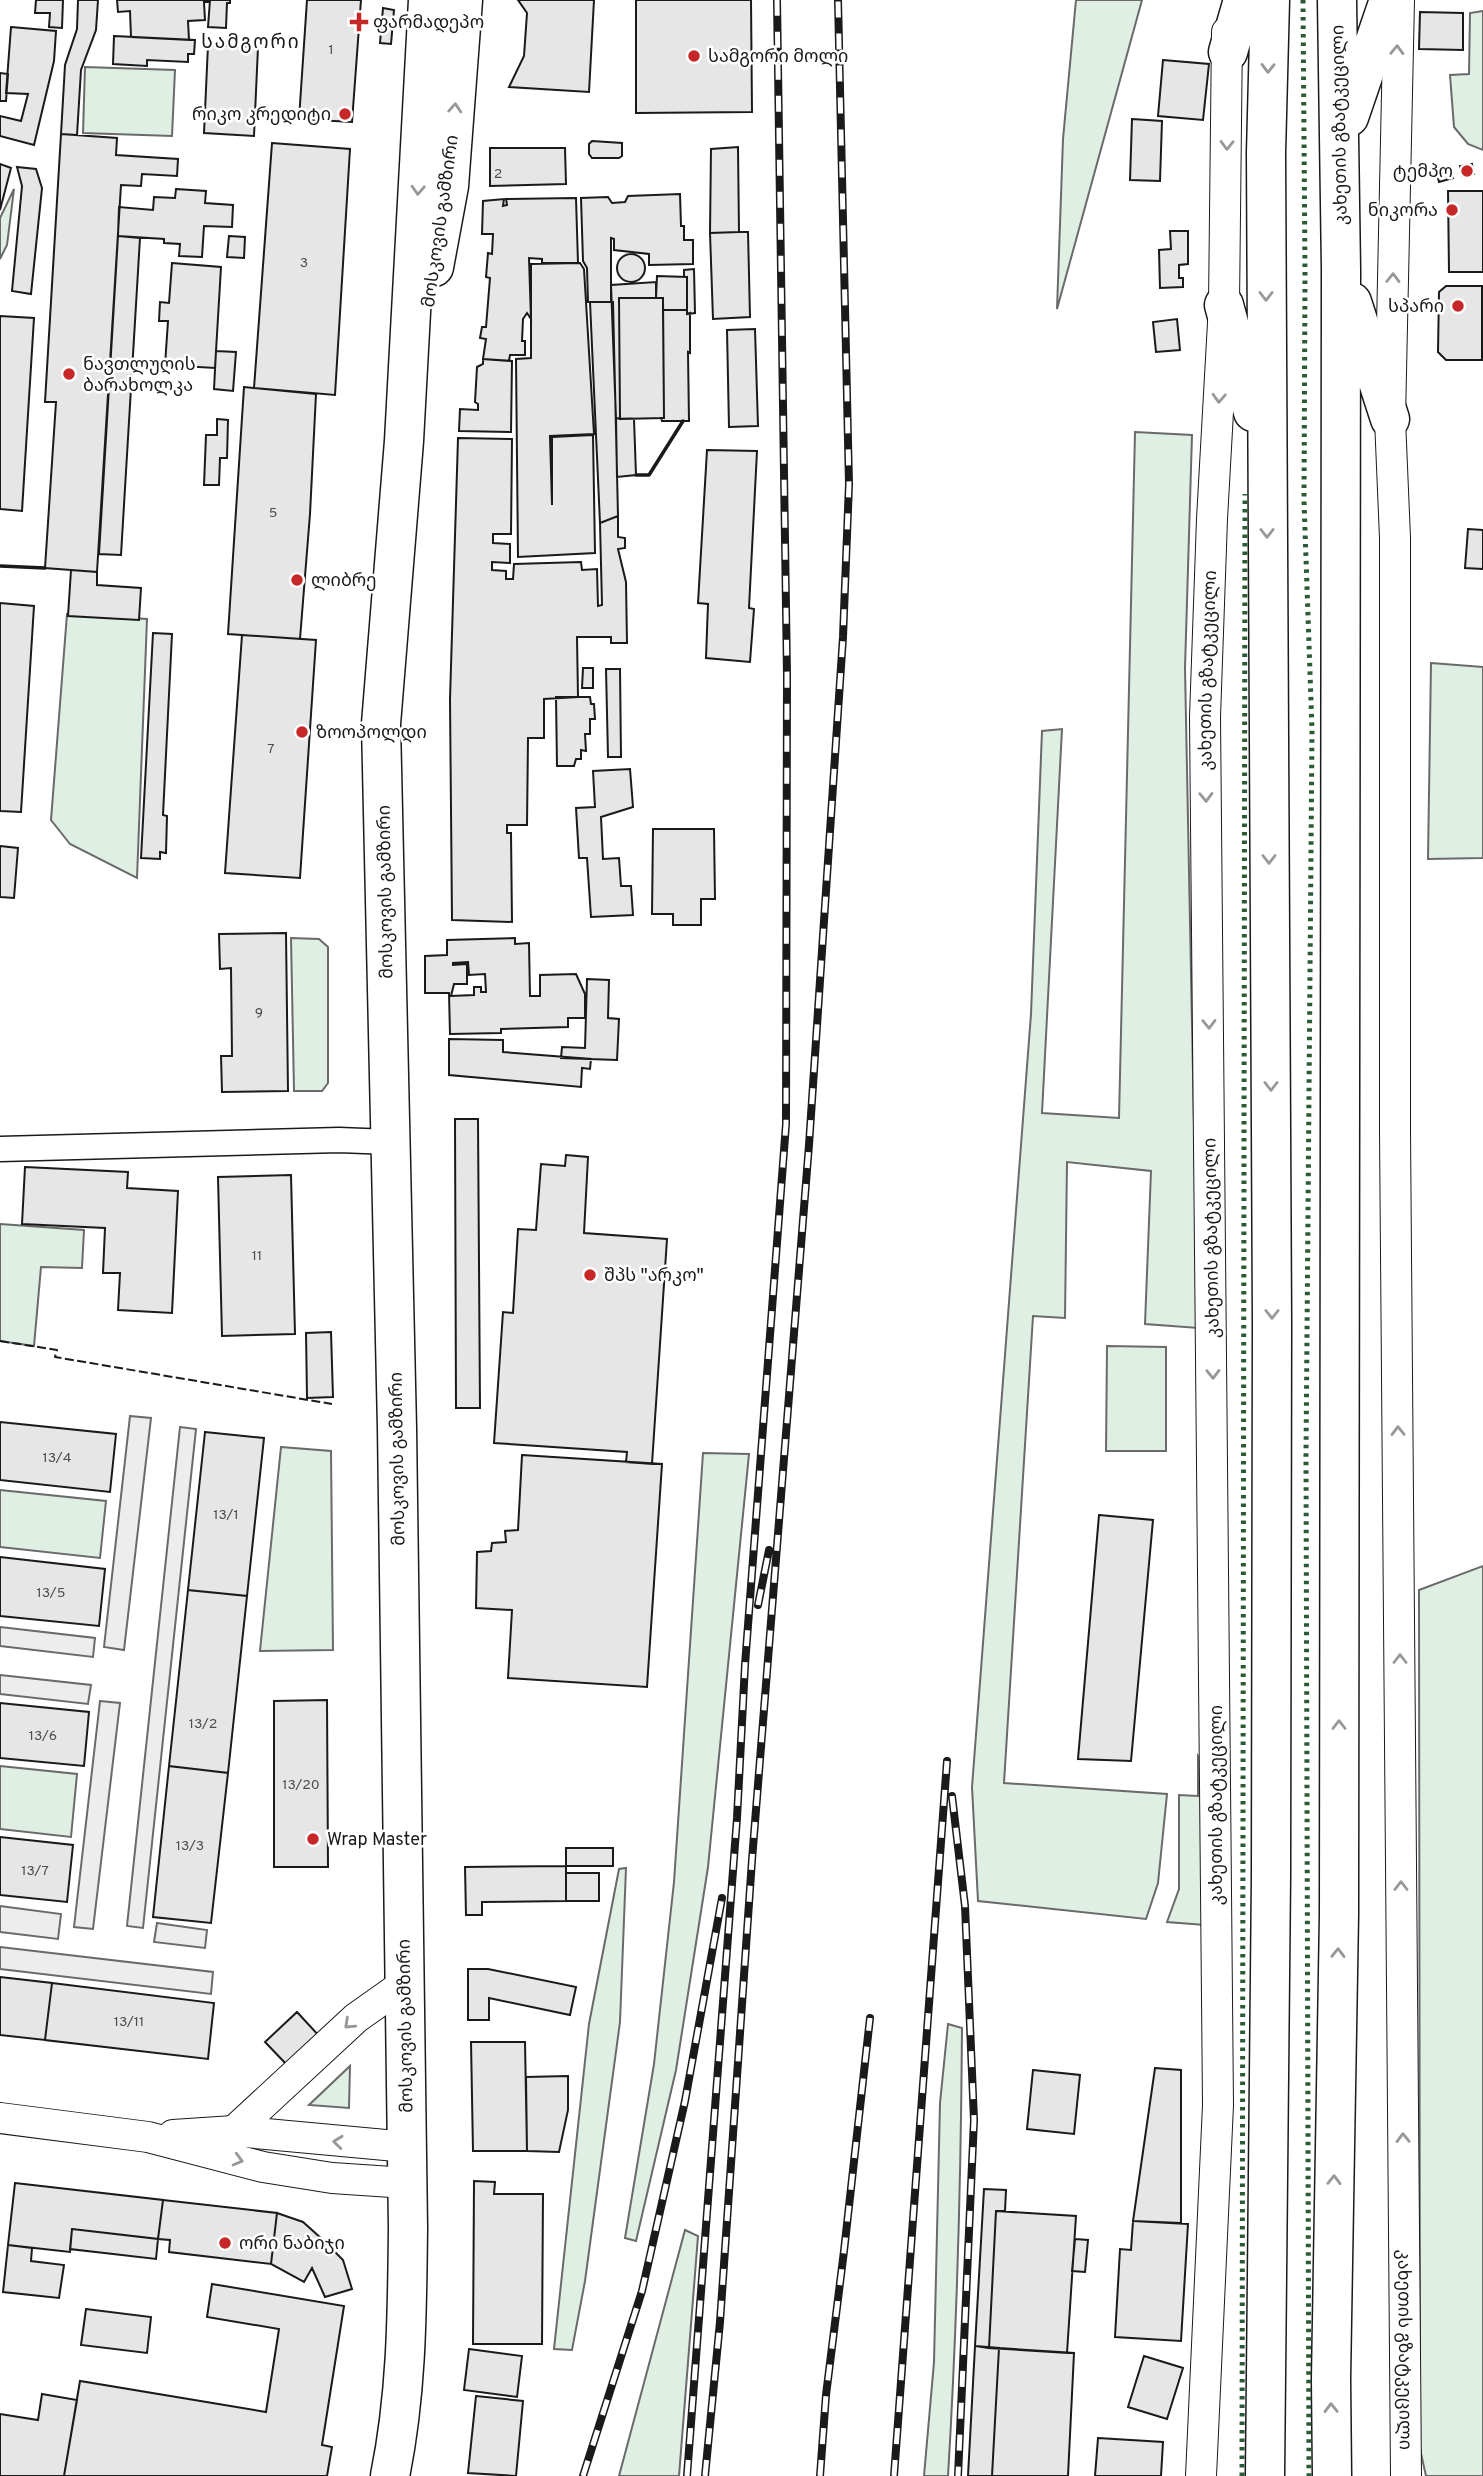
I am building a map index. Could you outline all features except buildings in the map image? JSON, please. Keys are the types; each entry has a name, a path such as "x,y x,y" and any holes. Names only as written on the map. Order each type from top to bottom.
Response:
{"main road":[{"name":"მოსკოვის გამზირი","path":"390,2476 397,2439 407,2347 407,2165 397,1429 382,723 404,441 428,0"},
{"name":"მოსკოვის გამზირი","path":"404,441 449,186 463,0"},
{"path":"1228,52 1243,0"},
{"path":"1265,2476 1272,1876 1266,153 1270,0"},
{"name":"კახეთის გზატკეცილი","path":"1332,2476 1331,2379 1339,1887 1341,270 1337,0"},
{"path":"1340,142 1389,0"},
{"path":"1341,270 1390,419"},
{"path":"1224,305 1267,465"}],"street":[{"name":"კახეთის გზატკეცილი","path":"1201,2476 1219,2105 1205,717 1212,519 1224,305 1228,52 1224,0"},
{"name":"კახეთის გზატკეცილი","path":"1399,0 1390,419 1395,538 1395,1132 1406,2476"},
{"path":"0,1149 339,1140 390,1142"},
{"path":"234,2131 356,2018 404,1984"},
{"path":"0,2118 148,2137 263,2166 354,2181 407,2165"},
{"path":"148,2137 234,2131 407,2165"}],"green space":[{"path":"1076,0 1142,0 1057,309 1063,139"},
{"path":"1483,11 1483,150 1468,144 1454,127 1450,75 1469,74 1470,13"},
{"path":"85,67 175,70 172,136 83,133"},
{"path":"14,189 7,245 0,259 0,218"},
{"path":"1135,432 1192,435 1185,668 1198,1328 1145,1324 1151,1171 1067,1162 1065,1318 1033,1316 1004,1783 1167,1794 1158,1883 1146,1919 978,1901 972,1787 1031,1014 1042,731 1062,729 1042,1113 1119,1118"},
{"path":"67,614 147,619 137,878 70,844 51,820"},
{"path":"1431,663 1483,667 1483,858 1428,859"},
{"path":"291,938 319,939 328,947 328,1083 322,1091 294,1091"},
{"path":"0,1224 84,1230 82,1268 41,1267 34,1346 0,1341"},
{"path":"1107,1346 1166,1347 1166,1451 1106,1451"},
{"path":"281,1447 331,1451 333,1650 260,1651"},
{"path":"703,1453 749,1454 708,1867 676,2070 636,2241 625,2238 654,2064 674,1882"},
{"path":"0,1490 106,1501 100,1558 0,1547"},
{"path":"1483,1566 1483,2476 1426,2476 1420,2449 1419,1590"},
{"path":"1198,1756 1205,1766 1205,1925 1167,1922 1179,1889 1179,1795 1198,1796"},
{"path":"0,1766 77,1774 71,1837 0,1829"},
{"path":"626,1868 620,2022 585,2281 572,2350 554,2349 589,2024 619,1869"},
{"path":"948,2024 962,2028 958,2252 951,2420 948,2476 924,2476 934,2362 940,2103"},
{"path":"350,2066 349,2108 309,2105"},
{"path":"685,2230 698,2236 679,2476 619,2476"}],"shaded area":[{"path":"130,1416 151,1418 124,1650 104,1647"},
{"path":"180,1427 196,1429 143,1928 127,1926"},
{"path":"0,1627 95,1638 93,1657 0,1646"},
{"path":"0,1675 91,1685 88,1704 0,1694"},
{"path":"100,1701 120,1703 93,1929 74,1927"},
{"path":"0,1906 61,1914 58,1939 0,1932"},
{"path":"157,1923 207,1930 205,1948 154,1942"},
{"path":"0,1947 213,1972 211,1994 0,1969"}],"railway":[{"path":"687,2476 786,1124 787,675 777,0"},
{"path":"705,2476 720,2322 752,1860 809,1145 843,637 849,484 838,0"},
{"path":"758,1605 769,1550"},
{"path":"894,2476 947,1761"},
{"path":"952,1796 965,1906 974,2120 958,2476"},
{"path":"583,2476 642,2291 685,2101 722,1898"},
{"path":"820,2476 826,2395 870,2018"}],"hedge":[{"path":"1303,0 1304,501 1312,730 1306,1456 1309,2476"},
{"path":"1242,2476 1245,494"}],"fence":[{"path":"0,1341 57,1350 55,1357 332,1404"}],"wall":[{"path":"636,475 649,475 683,421"},
{"path":"0,566 45,568"}],"place":[{"name":"ფარმადეპო","path":"359,22"},
{"name":"სამგორი მოლი","path":"694,56"},
{"name":"რიკო კრედიტი","path":"345,114"},
{"name":"ტემპო","path":"1467,171"},
{"name":"ნიკორა","path":"1452,210"},
{"name":"სპარი","path":"1458,306"},
{"name":"ნავთლუღის ბარახოლკა","path":"69,374"},
{"name":"ლიბრე","path":"297,580"},
{"name":"ზოოპოლდი","path":"302,732"},
{"name":"შპს \"არკო\"","path":"590,1275"},
{"name":"Wrap Master","path":"313,1839"},
{"name":"ორი ნაბიჯი","path":"225,2243"}],"district":[{"name":"სამგორი","path":"251,41"}]}
